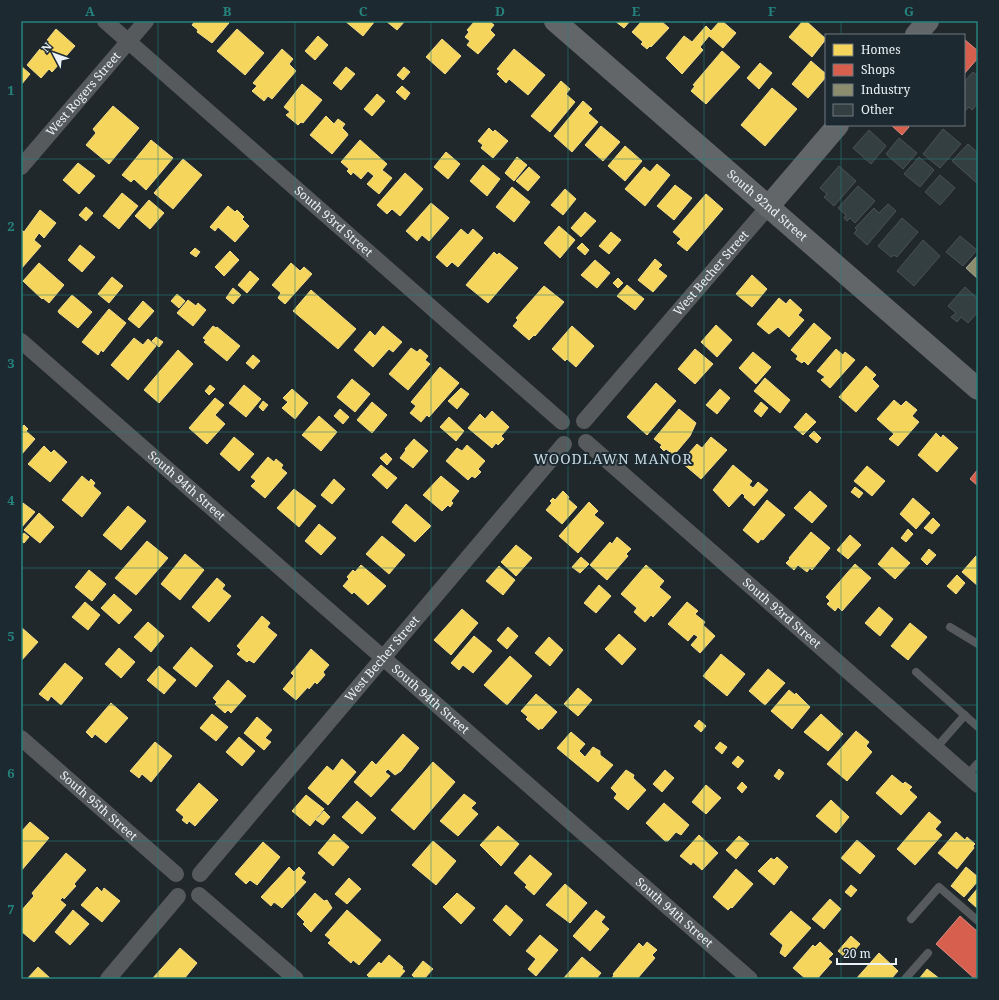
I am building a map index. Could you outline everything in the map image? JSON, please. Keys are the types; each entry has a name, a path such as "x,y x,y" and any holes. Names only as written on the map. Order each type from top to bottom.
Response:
{"street":[{"name":"South 93rd Street","path":"105,21 562,422"},
{"name":"West Rogers Street","path":"21,167 146,21"},
{"name":"South 92nd Street","path":"555,21 978,389"},
{"path":"917,34 928,21"},
{"name":"West Becher Street","path":"584,421 837,126"},
{"name":"South 94th Street","path":"21,341 750,979"},
{"path":"572,417 577,417 584,421 590,431 586,442 574,448 564,444 558,431 562,422 572,417"},
{"name":"South 93rd Street","path":"586,442 973,780"},
{"name":"West Becher Street","path":"200,874 382,657 564,444"},
{"name":"South 95th Street","path":"21,738 176,874"},
{"path":"186,869 191,869 200,874 204,883 204,888 199,895 188,900 178,896 173,888 176,874 186,869"},
{"path":"199,895 296,979"},
{"path":"108,979 178,896"}],"lane":[{"path":"950,627 978,644"},
{"path":"916,672 978,727"},
{"path":"936,748 965,715"},
{"path":"973,780 978,763"},
{"path":"911,919 939,887 978,921"},
{"path":"905,979 928,953"}],"building: Homes":[{"path":"195,21 227,21 229,23 212,43 197,32 198,30 192,25"},
{"path":"345,21 375,21 363,36"},
{"path":"386,21 405,21 397,30"},
{"path":"475,21 481,21 484,23 489,21 494,25 490,30 495,35 478,54 467,45 470,41 465,37 469,32 467,30"},
{"path":"615,21 630,21 624,28"},
{"path":"642,21 661,21 669,28 651,47 650,46 647,49 641,44 643,42 632,32"},
{"path":"720,21 736,33 723,48 709,36 700,47 703,50 682,74 666,58 684,36 692,42 706,26 711,31"},
{"path":"803,21 806,21 825,38 825,40 812,57 789,37"},
{"path":"56,29 75,46 52,72 49,69 41,78 27,65"},
{"path":"237,29 264,53 245,75 217,51"},
{"path":"318,36 328,45 315,60 305,51"},
{"path":"442,39 461,56 445,74 426,57"},
{"path":"282,49 293,59 289,64 296,71 272,99 268,96 264,101 252,91 257,86 253,83"},
{"path":"514,49 545,75 528,95 509,79 506,83 497,74 500,71 497,69"},
{"path":"722,51 740,67 706,104 691,91 695,86 693,85"},
{"path":"811,61 825,73 825,78 808,98 792,84"},
{"path":"760,63 772,73 759,89 747,78"},
{"path":"21,66 30,74 21,85"},
{"path":"346,67 355,74 341,90 333,83"},
{"path":"404,67 410,72 403,80 397,75"},
{"path":"561,81 570,89 566,94 575,102 550,132 531,116"},
{"path":"302,84 322,100 303,123 301,122 298,125 286,115 290,112 284,107"},
{"path":"402,86 410,93 405,100 396,92"},
{"path":"772,88 797,109 765,146 741,125"},
{"path":"377,94 385,101 372,116 364,109"},
{"path":"583,101 592,109 588,113 598,122 572,152 554,136"},
{"path":"113,106 139,128 109,164 86,145 96,133 93,129"},
{"path":"326,116 334,124 338,119 345,124 342,128 348,135 332,154 310,135"},
{"path":"601,126 620,142 603,161 585,145"},
{"path":"489,128 493,132 495,130 508,141 493,158 481,148 483,145 478,141"},
{"path":"151,140 173,158 146,190 134,179 131,182 122,175"},
{"path":"360,140 387,164 382,170 392,178 379,194 367,184 374,176 368,171 361,179 353,172 351,175 347,171 349,169 341,162"},
{"path":"625,146 642,161 625,181 608,166"},
{"path":"446,152 460,164 448,179 434,167"},
{"path":"517,157 527,165 514,181 505,173"},
{"path":"183,159 202,175 173,209 154,193"},
{"path":"78,163 95,176 79,194 63,180"},
{"path":"657,164 670,175 645,206 625,189 644,167 650,172"},
{"path":"483,165 500,179 487,196 470,181"},
{"path":"529,167 540,177 528,191 516,181"},
{"path":"405,173 423,189 400,216 392,209 387,214 377,205"},
{"path":"675,185 692,198 674,220 657,206"},
{"path":"512,187 530,202 514,222 496,207"},
{"path":"565,189 576,199 563,215 551,205"},
{"path":"122,193 138,206 119,229 103,216"},
{"path":"706,194 723,209 687,251 677,243 681,239 673,232"},
{"path":"149,200 164,213 150,229 135,216"},
{"path":"431,203 449,218 429,241 422,235 417,241 406,231"},
{"path":"228,206 235,212 237,210 244,217 242,219 249,226 235,242 218,227 215,231 210,227"},
{"path":"86,207 93,213 86,221 79,215"},
{"path":"40,210 56,223 44,238 39,233 34,240 41,246 21,269 21,231 22,230 24,232"},
{"path":"585,212 596,221 581,237 571,228"},
{"path":"559,226 575,240 560,258 544,243"},
{"path":"461,229 468,235 473,229 483,238 458,267 452,262 447,267 436,257"},
{"path":"611,232 621,240 609,254 599,246"},
{"path":"582,243 589,250 585,255 577,248"},
{"path":"80,245 95,257 82,272 68,260"},
{"path":"195,248 200,252 196,257 190,253"},
{"path":"230,251 239,260 224,276 215,267"},
{"path":"494,252 497,255 499,253 518,268 488,303 466,285"},
{"path":"655,259 662,265 658,269 667,276 653,292 638,280"},
{"path":"595,260 610,273 597,288 581,275"},
{"path":"39,263 64,285 49,303 43,298 42,299 23,281"},
{"path":"291,263 300,271 304,267 312,274 285,304 278,298 281,293 272,285"},
{"path":"250,271 259,279 247,293 238,285"},
{"path":"752,275 767,289 752,307 736,294"},
{"path":"112,277 123,286 109,303 98,294"},
{"path":"618,278 623,283 618,288 613,283"},
{"path":"627,285 644,299 635,310 617,296"},
{"path":"544,286 564,302 535,336 534,335 529,340 513,326 518,320 516,318"},
{"path":"233,288 241,295 233,304 226,298"},
{"path":"311,290 356,329 338,349 293,311"},
{"path":"177,294 185,301 179,308 171,301"},
{"path":"72,295 92,312 78,328 58,311"},
{"path":"779,298 786,304 790,299 802,310 798,315 804,320 789,337 778,327 769,334 757,324"},
{"path":"188,300 196,306 198,303 206,310 193,326 177,313"},
{"path":"143,301 154,311 139,328 128,319"},
{"path":"109,309 126,323 103,352 101,350 98,355 82,342"},
{"path":"814,323 831,338 808,365 804,361 802,363 796,359 798,356 791,350"},
{"path":"716,325 732,340 717,357 701,342"},
{"path":"213,326 216,328 217,327 240,346 227,361 204,342 206,340 203,338"},
{"path":"383,326 402,342 393,352 389,349 373,367 354,350 370,331 375,336"},
{"path":"572,326 594,346 576,367 567,359 565,361 552,349"},
{"path":"156,337 163,342 159,347 152,341"},
{"path":"134,338 143,345 148,339 156,346 128,380 111,365"},
{"path":"411,348 417,352 420,349 428,356 425,360 430,364 408,390 389,374"},
{"path":"695,349 713,364 695,384 678,369"},
{"path":"836,349 843,355 845,352 855,360 830,388 821,380 825,377 817,371"},
{"path":"178,350 193,364 159,403 144,390"},
{"path":"753,352 771,367 756,384 739,368"},
{"path":"253,355 260,361 253,369 246,363"},
{"path":"866,366 876,375 872,379 879,386 856,412 839,397"},
{"path":"440,367 459,383 429,417 427,415 421,422 410,413 416,406 411,402"},
{"path":"765,378 790,400 780,413 754,391"},
{"path":"352,379 370,394 355,412 337,397"},
{"path":"656,383 676,401 647,435 627,417"},
{"path":"210,385 215,389 209,395 205,391"},
{"path":"244,385 261,399 246,417 229,403"},
{"path":"461,388 469,394 457,409 448,401"},
{"path":"292,389 308,403 295,419 282,408 288,402 283,398"},
{"path":"720,389 730,398 717,414 706,405"},
{"path":"215,398 224,405 215,415 225,424 207,444 189,428"},
{"path":"894,400 901,406 906,401 917,410 912,416 919,422 898,446 889,439 894,434 877,419"},
{"path":"263,401 268,405 263,411 259,407"},
{"path":"372,402 387,415 372,433 357,420"},
{"path":"761,402 768,408 761,417 754,411"},
{"path":"340,409 349,417 343,424 334,416"},
{"path":"679,409 696,423 690,436 674,455 666,449 664,451 660,447 662,445 654,439"},
{"path":"492,411 509,427 501,436 504,439 498,445 496,443 492,448 468,428 480,414 485,419"},
{"path":"806,413 816,422 803,435 794,427"},
{"path":"319,416 337,432 321,451 302,435"},
{"path":"449,417 464,431 456,441 440,427"},
{"path":"24,425 28,429 26,431 35,439 21,455 21,426 22,427"},
{"path":"814,431 821,438 817,443 809,436"},
{"path":"936,433 941,438 943,435 958,448 937,472 918,455"},
{"path":"234,437 254,454 239,471 220,454"},
{"path":"711,437 727,450 701,479 681,462 697,444 702,448"},
{"path":"414,439 428,451 413,468 400,458 406,450 405,449"},
{"path":"467,445 485,461 478,469 481,472 475,478 472,476 468,480 446,461 457,448 462,451"},
{"path":"44,446 51,453 54,450 67,462 50,482 28,464"},
{"path":"386,453 392,459 387,465 380,458"},
{"path":"268,457 274,462 276,459 283,465 281,468 287,473 265,498 251,486 256,481 251,477"},
{"path":"381,465 397,478 387,489 372,475"},
{"path":"733,465 752,481 749,485 753,488 758,482 768,490 754,506 744,497 745,496 742,493 729,507 713,490"},
{"path":"867,466 885,481 872,496 854,481"},
{"path":"82,476 89,482 91,479 95,483 93,486 101,493 82,517 62,500"},
{"path":"441,476 459,491 451,501 453,503 450,507 448,505 442,511 423,495"},
{"path":"334,479 345,489 332,504 321,495"},
{"path":"855,487 863,493 859,498 851,492"},
{"path":"294,489 316,506 299,527 277,508"},
{"path":"563,491 569,497 568,499 577,507 562,524 546,510 552,503 550,501 553,498 555,500"},
{"path":"810,491 827,506 812,523 794,508"},
{"path":"913,498 930,513 916,529 900,514"},
{"path":"767,500 785,515 763,540 761,539 758,543 743,530"},
{"path":"589,502 598,511 594,515 604,523 578,553 559,536"},
{"path":"23,503 35,512 21,528 21,506"},
{"path":"406,504 431,526 415,542 392,522"},
{"path":"128,506 146,521 121,550 103,535"},
{"path":"39,513 54,527 40,543 24,530"},
{"path":"933,518 940,525 932,534 924,528"},
{"path":"319,524 336,538 321,555 305,541"},
{"path":"908,529 913,534 906,542 901,538"},
{"path":"811,532 830,548 812,570 810,568 807,572 798,565 794,570 786,563"},
{"path":"24,533 29,537 24,543 21,541 21,537"},
{"path":"850,535 861,545 848,559 837,550"},
{"path":"382,536 405,555 389,574 366,554"},
{"path":"617,537 631,549 626,554 628,556 607,580 590,565 610,542 612,544"},
{"path":"147,541 168,558 136,595 115,578"},
{"path":"516,545 532,558 516,576 501,562"},
{"path":"892,547 910,563 895,579 878,564"},
{"path":"929,549 936,555 927,565 921,559"},
{"path":"185,554 204,570 180,600 161,584"},
{"path":"976,556 978,558 978,586 962,572"},
{"path":"581,557 589,564 580,573 572,567"},
{"path":"855,564 871,578 842,611 838,607 835,611 827,604 830,601 826,597"},
{"path":"361,565 386,586 368,605 354,592 352,594 343,586 349,579 347,577 353,570 355,572"},
{"path":"646,565 664,581 659,587 671,597 653,617 651,615 645,622 634,612 637,608 621,594"},
{"path":"499,566 515,580 503,595 486,581"},
{"path":"89,570 106,584 92,601 75,587"},
{"path":"957,575 965,583 956,594 947,586"},
{"path":"217,578 225,585 222,589 231,596 209,622 192,607"},
{"path":"599,585 611,596 596,613 584,603"},
{"path":"114,594 132,610 119,624 101,608"},
{"path":"85,602 100,615 88,630 72,617"},
{"path":"687,602 698,611 695,614 705,622 703,625 715,636 700,653 691,645 698,637 694,634 688,641 668,624"},
{"path":"879,607 893,619 880,636 865,623"},
{"path":"462,609 478,623 451,655 434,640"},
{"path":"262,616 270,623 267,627 277,635 254,663 249,660 247,662 237,654 241,650 237,646"},
{"path":"148,622 164,636 151,652 134,637"},
{"path":"910,623 927,637 908,660 891,646"},
{"path":"21,627 38,642 21,661"},
{"path":"508,627 518,636 507,649 497,640"},
{"path":"619,634 636,649 622,665 605,649"},
{"path":"474,636 492,651 473,673 463,665 459,670 451,663"},
{"path":"549,637 563,650 550,666 535,653"},
{"path":"191,647 213,666 196,687 173,668"},
{"path":"119,648 135,662 121,678 105,664"},
{"path":"311,649 329,665 323,672 325,675 317,684 315,682 309,689 308,687 296,700 283,689 294,676 291,673"},
{"path":"721,654 745,674 727,696 703,676"},
{"path":"510,656 532,676 507,705 484,685"},
{"path":"65,663 83,678 61,705 51,696 48,701 39,694"},
{"path":"159,666 176,680 164,694 147,680"},
{"path":"768,669 785,683 765,705 749,691"},
{"path":"228,680 246,696 231,713 228,710 225,713 215,704 217,702 213,698"},
{"path":"578,688 592,700 578,716 564,704"},
{"path":"789,690 795,695 796,693 810,707 792,729 771,711"},
{"path":"536,694 557,712 542,729 540,728 539,730 526,719 528,717 521,711"},
{"path":"111,703 128,718 106,743 95,734 92,738 86,732"},
{"path":"212,714 228,727 216,741 200,728"},
{"path":"821,714 843,734 828,751 804,732"},
{"path":"257,717 272,730 265,738 271,742 264,750 244,733"},
{"path":"699,720 706,726 701,732 694,726"},
{"path":"856,731 869,742 866,746 872,752 847,781 827,764"},
{"path":"571,732 585,744 579,751 585,757 593,747 600,751 600,755 613,765 598,782 557,748"},
{"path":"403,734 419,748 401,771 395,775 388,769 385,772 390,776 371,797 354,782 372,761 376,765"},
{"path":"239,737 255,751 242,766 226,752"},
{"path":"155,742 172,756 151,782 142,774 139,778 130,771"},
{"path":"720,742 727,747 722,754 715,748"},
{"path":"738,756 744,761 738,768 732,763"},
{"path":"342,759 356,772 328,805 308,788 327,766 333,771"},
{"path":"433,762 455,782 414,830 391,810"},
{"path":"779,769 784,773 779,780 774,776"},
{"path":"626,770 634,775 633,778 646,790 628,810 614,798 617,794 611,788"},
{"path":"665,770 674,778 662,792 653,784"},
{"path":"892,775 903,784 905,782 912,787 909,790 917,797 901,815 876,793"},
{"path":"742,782 747,787 742,793 737,788"},
{"path":"199,783 218,800 195,826 189,821 187,824 182,820 184,817 176,810"},
{"path":"706,785 721,798 706,814 692,802"},
{"path":"464,794 476,803 471,808 478,814 458,836 440,821"},
{"path":"306,795 324,809 310,826 292,811"},
{"path":"831,800 849,817 836,833 816,816"},
{"path":"357,801 376,818 362,834 342,817"},
{"path":"664,803 689,825 681,835 676,832 668,841 665,841 646,823"},
{"path":"324,811 330,817 323,825 316,820"},
{"path":"929,812 941,822 935,829 942,835 915,865 897,849"},
{"path":"30,822 49,838 21,871 21,832"},
{"path":"498,826 519,844 501,866 480,845"},
{"path":"956,832 965,840 967,837 975,844 973,846 974,848 957,869 938,853"},
{"path":"334,834 349,847 333,866 318,853"},
{"path":"699,835 718,853 702,870 693,862 691,865 680,856"},
{"path":"739,836 749,844 736,859 726,850"},
{"path":"857,840 875,856 860,874 841,858"},
{"path":"433,841 456,861 436,885 412,865"},
{"path":"263,842 280,857 257,885 250,880 246,884 235,874"},
{"path":"66,853 86,870 74,884 76,886 64,899 63,897 60,900 66,905 34,942 21,931 21,911 34,896 32,893"},
{"path":"530,855 552,874 534,895 525,887 527,885 514,873"},
{"path":"777,857 788,867 774,885 758,871 771,858 774,860"},
{"path":"289,867 294,872 299,867 305,873 301,878 306,882 282,908 274,902 271,906 261,897"},
{"path":"966,867 978,877 978,881 964,897 951,886"},
{"path":"736,869 753,884 732,908 731,907 728,910 713,897"},
{"path":"349,878 361,889 347,904 335,894"},
{"path":"565,884 587,903 570,923 546,905"},
{"path":"851,885 857,890 851,897 845,892"},
{"path":"97,887 102,892 104,888 120,901 102,922 81,905"},
{"path":"978,888 978,907 977,908 968,900"},
{"path":"315,893 324,901 327,900 332,908 311,932 303,924 305,922 297,914"},
{"path":"457,893 475,908 461,924 443,907"},
{"path":"830,899 841,909 824,929 812,919"},
{"path":"506,905 523,920 510,936 493,920"},
{"path":"73,910 89,924 70,945 55,932"},
{"path":"347,910 381,940 359,965 353,960 351,963 328,943 331,940 325,935"},
{"path":"596,910 605,917 601,922 609,929 590,951 573,936"},
{"path":"791,911 811,928 785,957 780,953 783,945 770,934"},
{"path":"540,935 558,950 536,976 528,969 536,959 526,951"},
{"path":"851,936 860,944 847,959 838,951"},
{"path":"647,942 657,950 652,955 655,958 637,979 612,978 614,975 613,974 639,943 643,947"},
{"path":"820,942 833,954 828,959 832,962 817,979 806,979 793,968 813,945 815,947"},
{"path":"180,948 197,963 184,979 152,979"},
{"path":"879,953 898,971 891,979 856,979"},
{"path":"389,955 403,967 402,969 405,971 398,979 371,979 367,975 379,962 381,964"},
{"path":"582,957 601,973 596,979 563,979"},
{"path":"423,961 433,969 424,979 416,979 412,975"},
{"path":"38,967 51,979 27,979"},
{"path":"927,969 940,979 919,979"}],"building: Shops":[{"path":"965,40 978,51 978,58 965,73"},
{"path":"892,126 908,126 902,135"},
{"path":"978,469 978,486 970,479"},
{"path":"960,916 978,932 978,979 975,979 936,944"}],"building: Industry":[{"path":"978,255 978,279 966,268"}],"building: Other":[{"path":"973,72 978,76 978,103 972,110 969,107 965,111 965,81"},
{"path":"943,129 961,144 940,168 923,154"},
{"path":"869,130 886,146 871,164 853,148"},
{"path":"899,138 917,153 903,169 886,154"},
{"path":"968,144 978,153 978,184 952,161"},
{"path":"919,157 934,170 920,187 904,174"},
{"path":"839,166 856,181 834,206 824,197 827,194 820,188"},
{"path":"940,175 955,188 940,205 925,192"},
{"path":"858,186 875,201 855,223 850,218 847,221 844,218 846,215 838,208"},
{"path":"888,204 896,211 867,245 854,233 857,230 855,228 874,208 879,213"},
{"path":"902,218 918,232 897,257 894,255 891,257 878,246"},
{"path":"960,236 977,250 963,266 946,252"},
{"path":"923,240 940,256 914,286 897,271"},
{"path":"965,287 978,299 978,312 968,323 961,317 957,322 951,317 956,313 948,306"}],"district":[{"name":"WOODLAWN MANOR","path":"613,459"}]}
